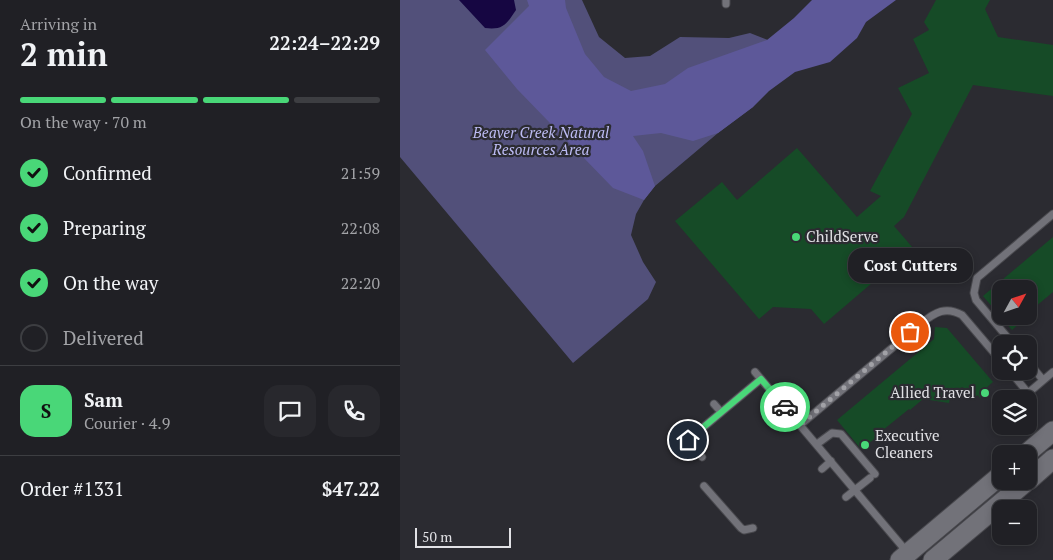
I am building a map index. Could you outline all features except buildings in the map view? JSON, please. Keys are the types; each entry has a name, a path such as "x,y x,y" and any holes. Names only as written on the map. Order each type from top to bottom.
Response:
{"main road":[{"path":"1037,445 1053,431"},
{"path":"1037,472 1053,459"},
{"path":"908,558 992,483"},
{"path":"933,560 1016,490"}],"lane":[{"path":"1005,335 976,300 974,293 977,278 1053,214"},
{"path":"800,425 922,322 939,311 955,311 962,315 992,350"},
{"path":"755,372 856,490 908,558"},
{"path":"1031,390 1053,372"},
{"path":"1037,373 1043,380"},
{"path":"702,457 688,440 761,379"},
{"path":"1017,380 1026,390"},
{"path":"714,404 721,412"},
{"path":"778,416 787,409"},
{"path":"689,426 695,434"},
{"path":"817,444 832,433 841,434 873,476 846,497"},
{"path":"822,469 831,461"},
{"path":"704,486 741,528 744,530 753,528"}],"green space":[{"name":"Beaver Creek Natural Resources Area","path":"400,0 582,0 599,37 625,58 650,56 680,37 729,38 750,33 768,40 753,107 718,133 655,186 636,214 631,235 643,262 656,282 648,299 573,363 400,157"}],"shaded area":[{"path":"459,0 514,0 516,10 504,25 496,28 485,28"},
{"path":"527,0 565,0 566,8 585,54 604,77 631,91 665,84 688,68 767,40 812,0 896,0 866,22 857,38 830,62 795,72 718,133 693,141 661,133 633,136 643,151 655,186 644,200 613,188 517,89 485,50 529,6"}],"way so far":[{"path":"785,407 800,425 910,332"}],"place":[{"name":"ChildServe","path":"796,237"},
{"name":"Cost Cutters","path":"910,332"},
{"name":"Allied Travel","path":"985,393"},
{"name":"Executive Cleaners","path":"865,445"}],"route":[{"path":"688,440 761,379 785,407"}]}
